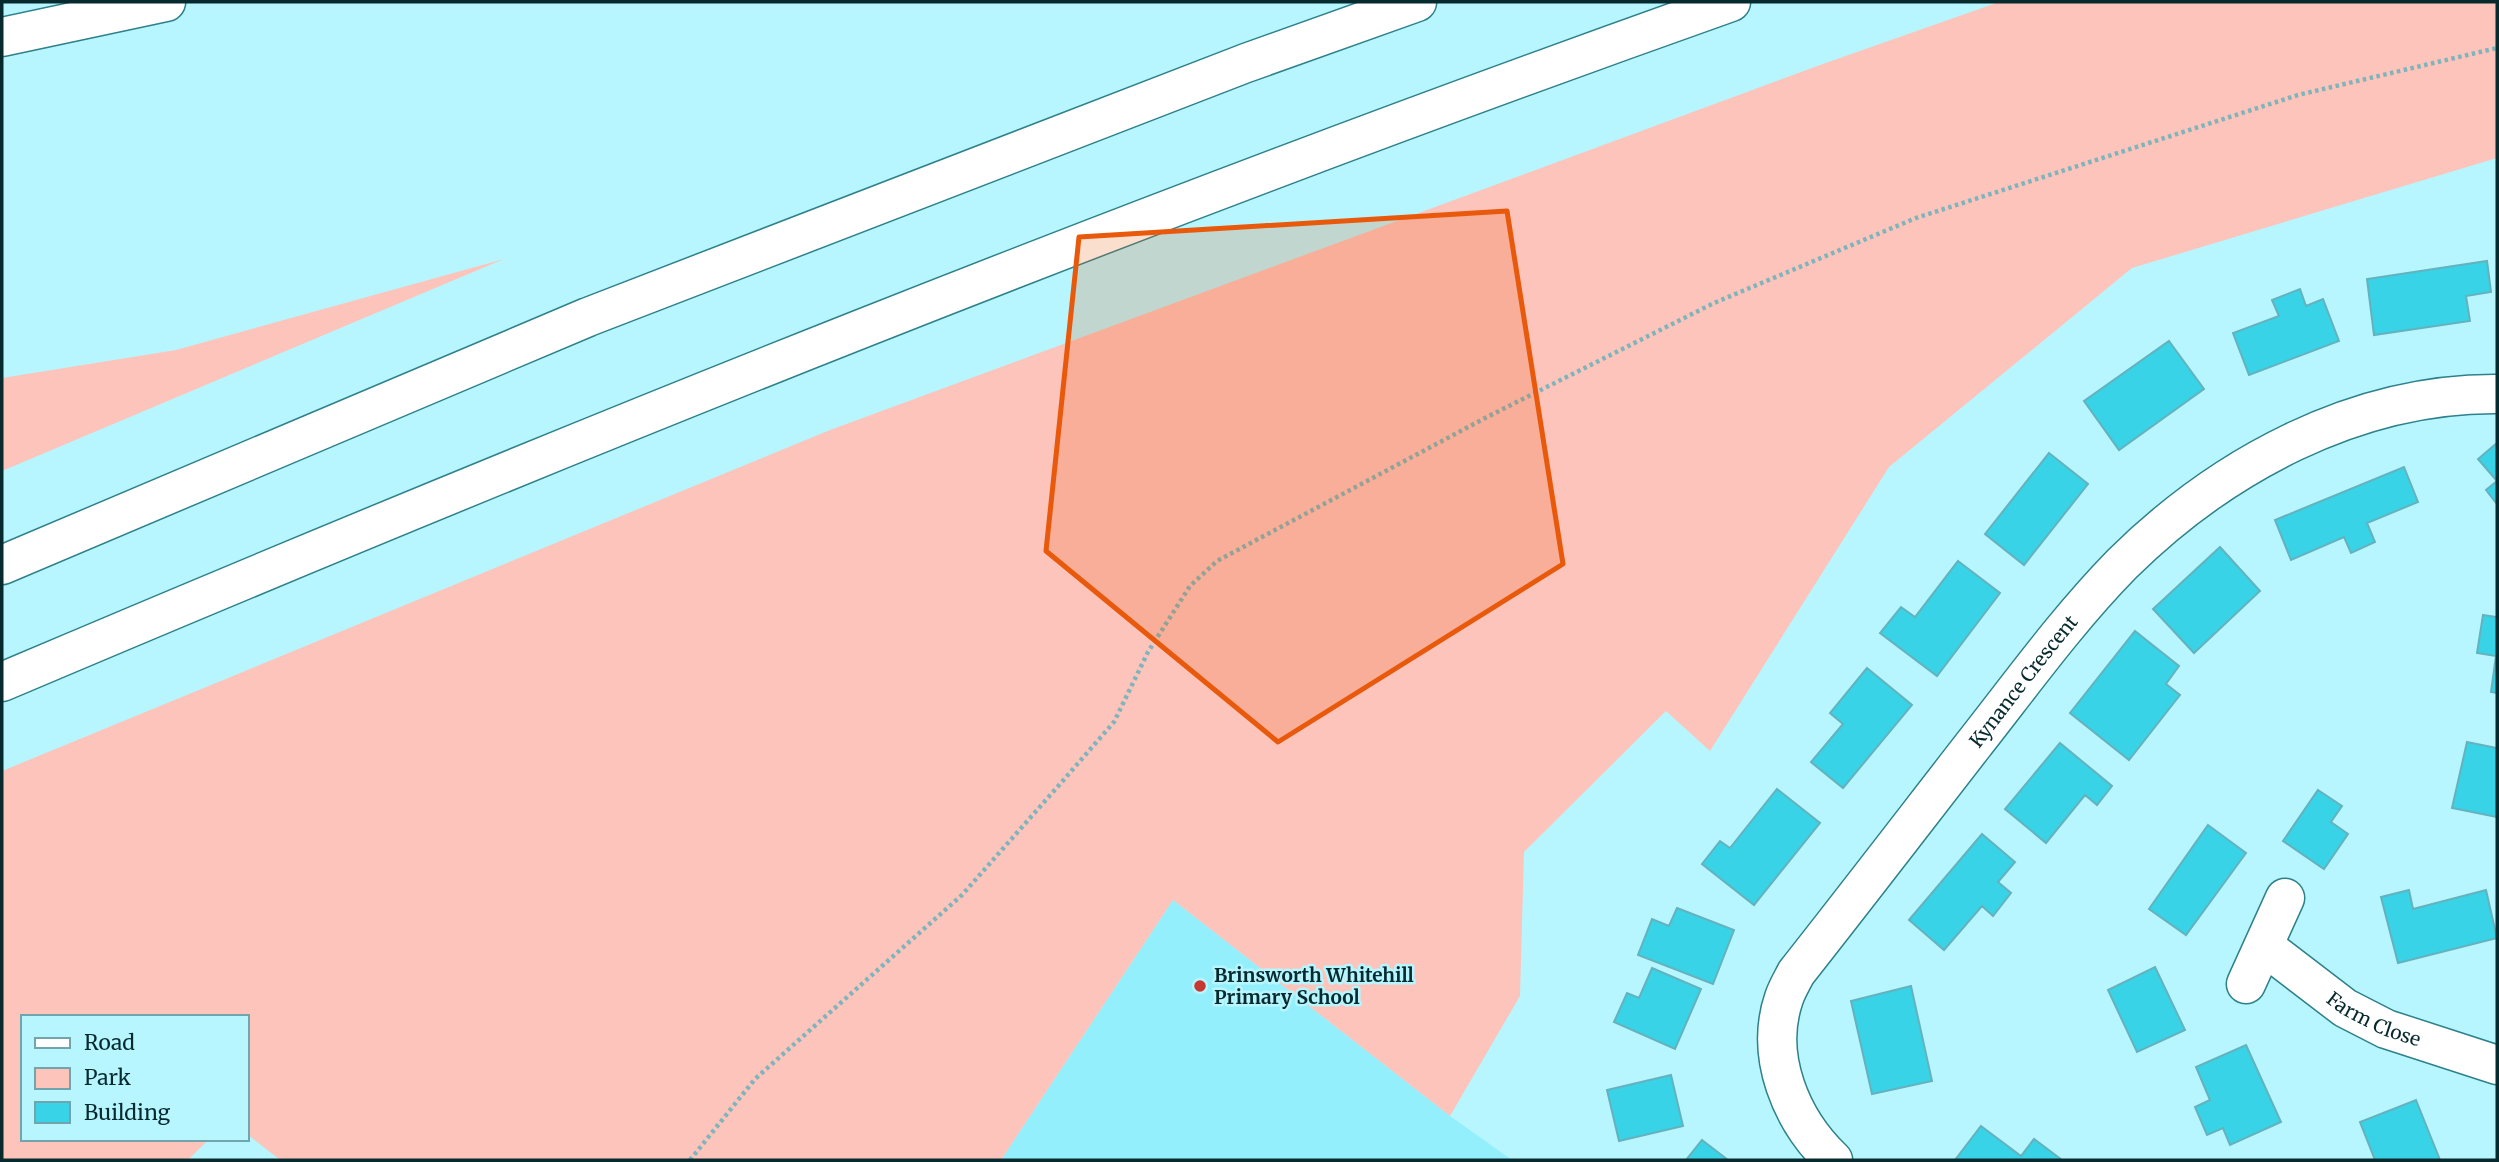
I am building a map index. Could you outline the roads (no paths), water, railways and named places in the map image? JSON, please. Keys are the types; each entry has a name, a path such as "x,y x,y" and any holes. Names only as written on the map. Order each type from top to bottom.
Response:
{"main road":[{"path":"2,37 166,2"},
{"path":"2,565 588,317 1246,63 1417,2"},
{"path":"2,682 871,323 1511,80 1731,2"},
{"name":"Kynance Crescent","path":"1833,1160 1815,1143 1796,1113 1784,1083 1779,1025 1784,998 1796,973 2055,640 2122,565 2191,503 2254,463 2322,427 2401,403 2497,394"},
{"path":"2246,984 2285,898"},
{"name":"Farm Close","path":"2264,946 2345,1008 2386,1029 2497,1065"}],"place":[{"name":"Brinsworth Whitehill Primary School","path":"1200,986"}]}
